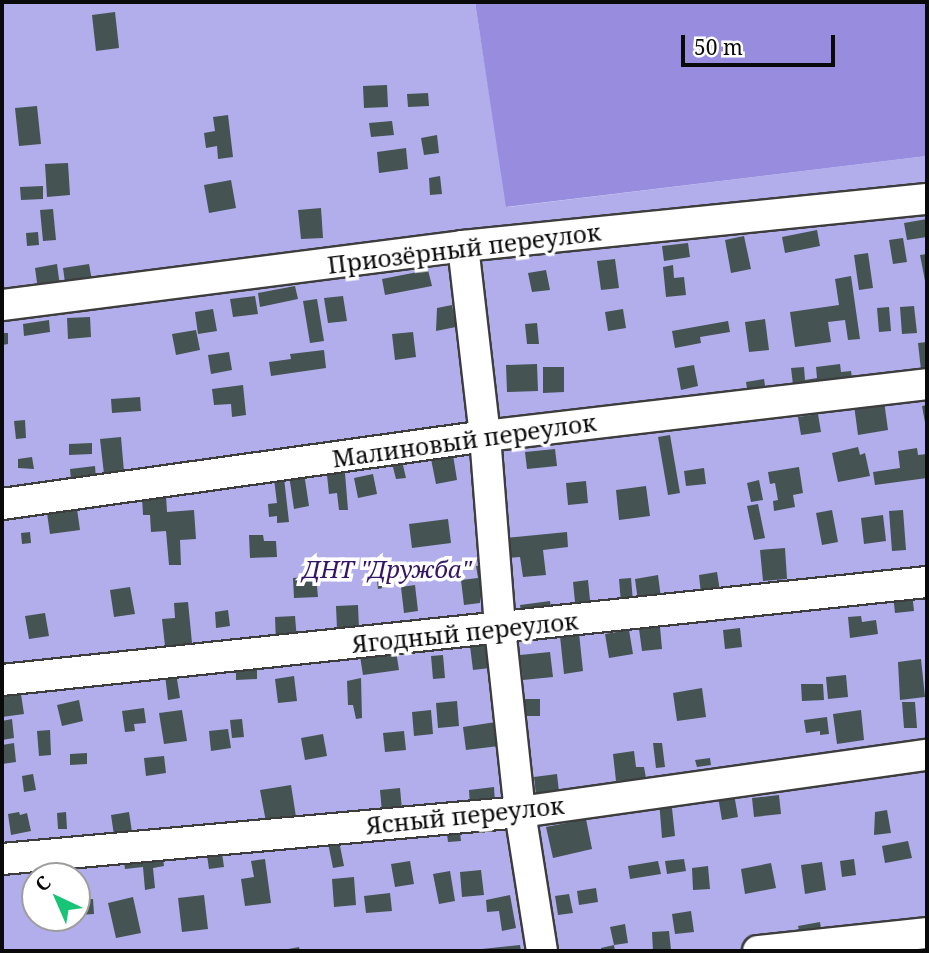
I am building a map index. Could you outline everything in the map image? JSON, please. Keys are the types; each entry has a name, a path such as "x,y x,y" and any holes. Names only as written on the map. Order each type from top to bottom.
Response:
{"street":[{"name":"Приозёрный переулок","path":"2,305 463,246 927,199"},
{"path":"463,246 485,436 500,628 520,812 542,951"},
{"name":"Малиновый переулок","path":"2,504 485,436 927,384"},
{"name":"Ягодный переулок","path":"2,680 927,582"},
{"name":"Ясный переулок","path":"2,859 520,812 927,755"},
{"path":"758,951 927,933"}],"green space":[{"name":"ДНТ \"Дружба\"","path":"2,2 475,2 507,207 927,156 927,951 2,951"}],"shaded area":[{"path":"475,2 927,2 927,156 506,207"}],"building":[{"path":"115,12 119,48 96,51 92,15"},
{"path":"387,85 388,107 364,108 363,86"},
{"path":"428,93 429,106 408,107 407,94"},
{"path":"37,106 41,144 19,146 15,108"},
{"path":"228,115 233,157 218,159 217,146 206,148 204,133 215,131 213,117"},
{"path":"392,121 394,135 371,137 369,123"},
{"path":"437,135 439,153 424,155 421,138"},
{"path":"406,148 408,169 379,173 377,152"},
{"path":"68,163 70,195 47,197 45,164"},
{"path":"440,176 442,194 430,195 429,178"},
{"path":"231,180 236,208 209,213 204,185"},
{"path":"43,186 43,199 21,200 20,187"},
{"path":"321,208 323,238 301,239 298,210"},
{"path":"53,209 56,240 43,241 40,210"},
{"path":"927,219 927,237 907,240 904,223"},
{"path":"817,230 820,246 785,253 782,237"},
{"path":"38,232 39,245 27,246 26,233"},
{"path":"744,236 751,269 731,273 725,240"},
{"path":"903,238 907,262 893,264 889,240"},
{"path":"688,243 690,257 664,261 662,246"},
{"path":"868,253 873,288 859,290 854,255"},
{"path":"927,254 927,286 926,286 920,255"},
{"path":"615,259 619,288 601,290 597,261"},
{"path":"57,264 61,294 39,297 35,268"},
{"path":"89,264 93,286 66,290 63,268"},
{"path":"673,265 674,278 684,277 686,295 666,297 663,267"},
{"path":"428,270 432,286 385,295 382,279"},
{"path":"546,270 550,290 532,292 528,273"},
{"path":"851,276 860,339 848,340 845,320 828,322 831,342 795,347 790,312 839,305 835,279"},
{"path":"295,286 298,299 260,307 258,293"},
{"path":"255,296 258,314 233,317 230,299"},
{"path":"343,296 347,321 328,323 324,298"},
{"path":"317,299 324,341 310,343 303,301"},
{"path":"452,305 456,327 436,331 437,308"},
{"path":"914,306 917,333 902,334 900,307"},
{"path":"889,307 891,331 879,332 877,308"},
{"path":"213,309 217,331 198,334 195,312"},
{"path":"623,309 626,328 608,331 605,312"},
{"path":"90,317 91,337 68,339 67,318"},
{"path":"765,319 769,350 749,352 745,322"},
{"path":"49,320 50,332 24,336 23,324"},
{"path":"728,321 730,332 700,337 701,343 675,348 672,331"},
{"path":"537,323 539,344 527,344 525,324"},
{"path":"196,330 200,350 176,355 172,334"},
{"path":"413,332 416,357 395,360 392,334"},
{"path":"2,333 8,333 8,344 2,345"},
{"path":"927,342 927,378 921,370 918,343"},
{"path":"324,350 326,368 271,376 269,362 291,359 290,354"},
{"path":"229,352 232,370 211,374 208,355"},
{"path":"537,364 538,391 507,392 506,365"},
{"path":"840,364 841,372 851,371 853,385 794,393 791,368 804,367 805,380 817,378 816,367"},
{"path":"694,365 698,386 681,390 677,368"},
{"path":"543,367 564,367 564,392 543,393"},
{"path":"764,379 766,392 748,395 746,382"},
{"path":"243,385 246,415 232,417 231,404 214,405 212,389"},
{"path":"140,397 141,411 112,413 111,399"},
{"path":"884,401 888,430 858,435 854,405"},
{"path":"927,405 927,428 926,428 922,406"},
{"path":"818,414 821,432 801,435 798,417"},
{"path":"25,420 26,438 16,439 14,421"},
{"path":"670,435 680,493 668,495 658,437"},
{"path":"121,437 124,472 104,474 100,439"},
{"path":"92,443 92,454 69,455 69,444"},
{"path":"858,447 860,455 865,453 870,476 838,482 832,453"},
{"path":"917,448 918,455 927,454 927,478 875,485 873,472 900,468 898,451"},
{"path":"555,449 557,466 527,469 525,452"},
{"path":"453,455 457,480 436,484 431,459"},
{"path":"32,457 34,469 18,468 18,459"},
{"path":"402,461 406,478 396,479 392,463"},
{"path":"95,466 96,479 71,481 70,469"},
{"path":"799,467 803,493 793,495 795,507 774,511 773,501 778,500 775,483 770,484 768,472"},
{"path":"704,468 706,484 686,486 684,471"},
{"path":"304,473 309,506 294,509 289,475"},
{"path":"345,473 348,510 339,510 337,493 329,494 327,475"},
{"path":"373,474 377,494 358,498 354,478"},
{"path":"284,478 289,522 277,523 277,516 269,517 268,504 277,503 274,479"},
{"path":"759,480 763,500 751,502 747,483"},
{"path":"586,481 588,503 568,505 566,483"},
{"path":"646,486 650,516 619,520 616,490"},
{"path":"166,495 167,512 194,510 196,539 180,540 181,565 169,565 166,531 151,532 150,515 143,515 142,497"},
{"path":"76,502 80,530 50,534 46,506"},
{"path":"758,504 765,538 754,540 747,506"},
{"path":"832,510 838,542 822,545 816,513"},
{"path":"903,510 906,550 892,551 889,511"},
{"path":"883,515 886,541 864,544 861,518"},
{"path":"448,519 451,543 412,548 409,524"},
{"path":"30,532 31,543 22,544 21,533"},
{"path":"567,532 568,547 543,550 546,575 523,577 520,557 507,558 505,538"},
{"path":"249,535 263,535 264,541 276,541 277,557 250,558"},
{"path":"785,548 787,579 763,581 760,550"},
{"path":"484,565 487,596 480,597 480,603 464,605 461,580 478,578 476,566"},
{"path":"391,572 393,586 378,589 376,574"},
{"path":"717,572 720,591 701,594 699,575"},
{"path":"658,575 661,598 638,601 635,579"},
{"path":"316,576 318,597 294,598 293,578"},
{"path":"631,578 633,602 621,603 619,579"},
{"path":"588,580 591,610 576,612 573,582"},
{"path":"415,585 418,611 404,613 401,587"},
{"path":"130,587 135,614 114,617 110,590"},
{"path":"912,593 914,611 895,613 893,595"},
{"path":"550,601 552,614 522,619 520,605"},
{"path":"188,602 192,643 165,646 162,619 175,618 174,603"},
{"path":"358,605 359,629 337,629 336,606"},
{"path":"228,610 230,626 216,628 215,612"},
{"path":"45,613 49,636 29,639 25,616"},
{"path":"295,616 297,641 276,643 275,617"},
{"path":"861,616 862,622 876,620 878,634 850,638 848,617"},
{"path":"660,627 662,649 642,651 639,629"},
{"path":"740,628 742,647 725,649 723,630"},
{"path":"629,630 633,654 609,658 605,634"},
{"path":"579,633 583,671 564,674 560,636"},
{"path":"488,644 490,668 473,670 470,646"},
{"path":"396,651 399,670 363,675 360,656"},
{"path":"550,652 553,677 523,680 520,655"},
{"path":"443,655 445,678 433,679 431,656"},
{"path":"921,659 925,697 900,700 898,662"},
{"path":"257,666 257,679 236,680 236,667"},
{"path":"176,673 180,698 168,700 165,675"},
{"path":"846,675 848,697 828,699 826,677"},
{"path":"294,676 297,701 278,703 275,679"},
{"path":"361,678 362,718 356,719 353,705 348,705 347,681"},
{"path":"801,684 823,684 824,700 802,701"},
{"path":"702,688 706,717 677,721 673,693"},
{"path":"21,694 24,714 2,717 2,697"},
{"path":"522,699 540,699 540,716 523,716"},
{"path":"79,700 83,721 62,726 57,705"},
{"path":"457,701 459,726 438,728 436,703"},
{"path":"902,702 915,702 917,728 904,728"},
{"path":"144,708 146,723 134,724 135,731 125,732 122,711"},
{"path":"182,710 187,741 164,744 159,713"},
{"path":"431,710 433,734 414,736 412,712"},
{"path":"861,710 864,740 837,744 833,714"},
{"path":"827,717 829,734 820,735 820,731 806,733 804,720"},
{"path":"12,719 14,738 2,740 2,721"},
{"path":"242,719 244,737 232,738 230,720"},
{"path":"496,722 499,746 466,750 463,727"},
{"path":"228,729 231,748 211,751 209,731"},
{"path":"50,730 51,755 39,756 37,731"},
{"path":"404,731 406,750 385,752 383,733"},
{"path":"323,734 327,756 305,760 301,738"},
{"path":"14,743 16,762 2,764 2,745"},
{"path":"653,743 662,743 665,767 656,768"},
{"path":"634,751 636,767 644,767 646,778 616,781 613,754"},
{"path":"87,753 87,764 70,765 70,754"},
{"path":"164,756 166,773 146,776 144,758"},
{"path":"710,758 711,765 697,767 695,760"},
{"path":"33,774 36,790 24,792 22,776"},
{"path":"557,774 559,792 536,795 534,777"},
{"path":"291,785 296,817 266,822 260,790"},
{"path":"494,787 495,803 470,805 469,790"},
{"path":"400,788 402,810 382,812 380,790"},
{"path":"733,788 738,817 722,820 717,791"},
{"path":"779,795 781,814 754,817 752,798"},
{"path":"671,799 675,836 662,838 659,800"},
{"path":"887,810 891,833 874,835 875,812"},
{"path":"19,812 20,815 27,813 31,831 11,835 8,814"},
{"path":"66,812 67,829 58,829 57,813"},
{"path":"129,812 132,832 114,835 111,815"},
{"path":"586,819 592,849 553,858 546,827"},
{"path":"459,825 461,841 448,842 446,826"},
{"path":"338,836 344,866 333,868 327,838"},
{"path":"908,841 912,858 885,863 882,846"},
{"path":"221,846 224,867 209,869 206,848"},
{"path":"162,851 164,866 153,868 155,888 145,890 143,867 125,869 123,856"},
{"path":"265,859 271,903 245,906 241,879 254,877 251,861"},
{"path":"684,859 686,871 667,874 665,861"},
{"path":"854,859 856,875 842,877 840,861"},
{"path":"410,861 414,884 395,887 391,864"},
{"path":"658,861 661,874 630,879 628,866"},
{"path":"822,862 826,890 805,894 801,865"},
{"path":"771,863 776,888 745,894 741,869"},
{"path":"708,866 710,889 693,890 692,868"},
{"path":"481,870 484,895 462,897 460,872"},
{"path":"450,871 455,901 439,904 433,874"},
{"path":"354,877 356,905 334,907 332,879"},
{"path":"596,888 598,902 579,905 577,891"},
{"path":"390,893 392,911 366,913 364,896"},
{"path":"569,894 573,913 558,915 555,896"},
{"path":"204,895 208,929 182,932 178,898"},
{"path":"510,895 516,928 502,931 499,911 487,912 486,900"},
{"path":"133,897 141,933 116,938 108,903"},
{"path":"93,899 94,914 91,914"},
{"path":"691,911 694,932 675,934 672,914"},
{"path":"820,922 822,935 801,938 798,926"},
{"path":"625,924 628,943 614,945 610,927"},
{"path":"669,931 671,950 653,951 652,932"},
{"path":"520,945 521,951 482,951 482,949"},
{"path":"614,945 615,951 601,951 601,948"},
{"path":"299,947 300,951 283,951 283,950"}]}
